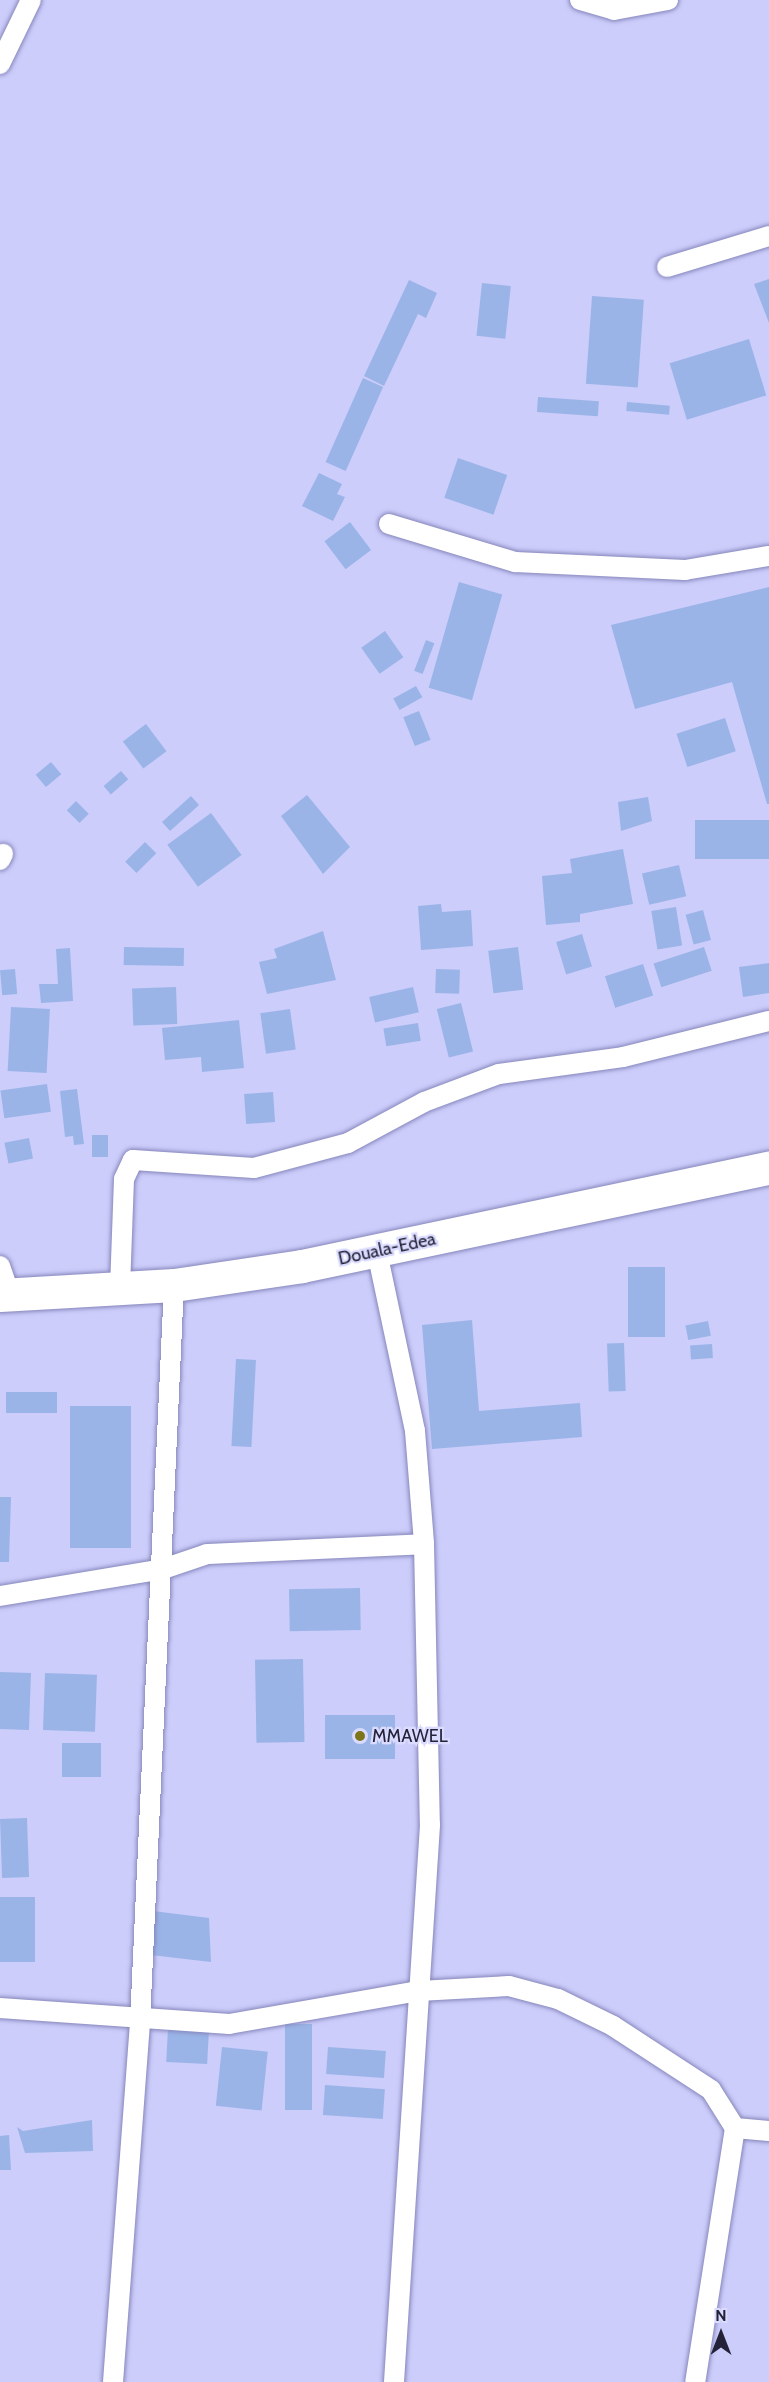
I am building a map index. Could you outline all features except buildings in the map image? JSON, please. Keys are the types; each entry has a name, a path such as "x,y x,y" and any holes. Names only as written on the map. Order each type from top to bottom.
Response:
{"highway":[{"name":"Douala-Edea","path":"3,1285 120,1288 174,1285 377,1252 769,1168"}],"street":[{"path":"0,64 31,0"},
{"path":"580,0 614,10 668,0"},
{"path":"668,267 769,237"},
{"path":"389,524 515,562 685,570 769,556"},
{"path":"120,1288 124,1179 133,1160 254,1168 348,1143 424,1102 499,1074 623,1057 769,1021"},
{"path":"377,1252 415,1431 424,1544 430,1825 394,2382"},
{"path":"113,2382 140,2022 163,1569 174,1285"},
{"path":"0,1596 163,1569 207,1554 424,1544"},
{"path":"0,2008 140,2022 229,2024 418,1991 509,1986 558,1999 613,2026 711,2090 735,2128 695,2382"},
{"path":"735,2128 769,2131"}],"place":[{"name":"MMAWEL","path":"360,1736"}]}
